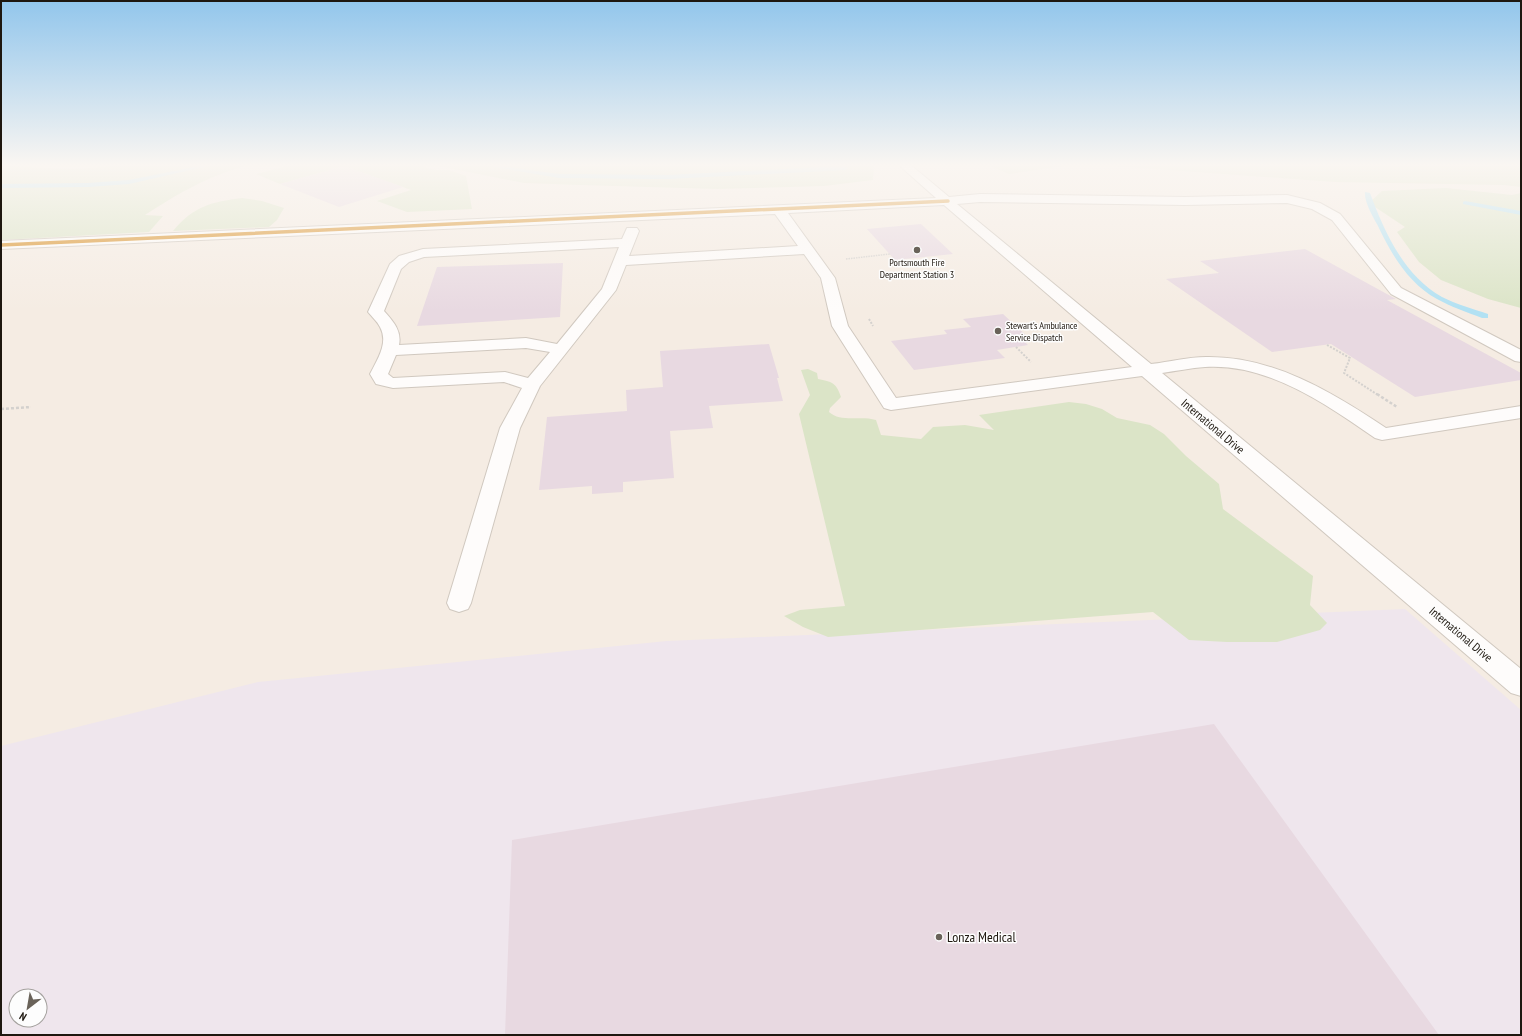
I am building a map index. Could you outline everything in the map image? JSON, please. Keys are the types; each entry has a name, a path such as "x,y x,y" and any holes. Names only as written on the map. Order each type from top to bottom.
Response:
{"street":[{"path":"1,245 677,214"},
{"path":"782,214 828,278 832,289 840,326 892,404 1206,362 1249,366 1293,380 1312,388 1382,434 1521,412"},
{"name":"International Drive","path":"964,214 1146,370 1521,685"},
{"path":"1331,214 1336,217 1396,291 1521,357"},
{"path":"459,603 510,428 532,385 559,349 609,290 638,216"},
{"path":"532,385 504,377 393,383 382,380 379,374 391,350 391,328 376,312 395,267 404,259 423,253 627,243"},
{"path":"620,261 809,250"},
{"path":"391,350 526,343 559,349"}],"path":[{"path":"846,259 890,254"},
{"path":"869,320 873,326"},
{"path":"1327,345 1350,358 1344,373 1427,427"},
{"path":"1016,347 1032,362"},
{"path":"1,409 31,407"}],"shaded area":[{"path":"1405,609 1521,710 1521,1035 1,1035 1,746 258,682 667,641"}],"green space":[{"path":"1,214 146,214 145,215 163,216 149,232 1,240"},
{"path":"191,214 280,214 277,220 269,227 173,231"},
{"path":"1386,214 1521,214 1521,308 1488,299 1441,280 1419,262 1397,232 1405,227"},
{"path":"808,369 817,373 818,379 833,384 839,392 841,397 830,408 829,412 839,417 876,420 881,435 921,439 933,427 965,425 994,430 979,415 1069,402 1086,404 1102,409 1117,418 1150,425 1164,434 1186,456 1219,484 1223,509 1313,576 1310,605 1327,623 1320,630 1277,642 1189,640 1153,612 828,637 803,627 784,616 800,610 845,606 799,414 810,395 801,370"}],"building":[{"name":"Portsmouth Fire Department Station 3","path":"921,224 953,254 895,260 867,229"},
{"path":"1305,249 1396,299 1387,300 1521,373 1521,380 1415,397 1331,344 1272,352 1166,279 1219,273 1200,261"},
{"path":"563,263 560,317 417,326 437,267"},
{"path":"1003,314 1030,339 1023,340 1028,345 997,350 1005,358 914,370 891,341 947,334 944,330 971,327 963,319"},
{"path":"769,344 779,378 777,378 783,401 709,406 713,428 670,431 674,478 623,482 623,492 592,494 592,486 539,490 547,417 627,411 626,390 663,387 660,351"},
{"name":"Lonza Medical","path":"1214,724 1439,1035 505,1035 512,840"}],"waterway":[{"path":"1375,214 1394,252 1414,278 1439,298 1485,316"}],"transit line":[{"path":"1,245 661,214"}],"place":[{"name":"Portsmouth Fire Department Station 3","path":"917,250"},
{"name":"Stewart's Ambulance Service Dispatch","path":"998,331"},
{"name":"Lonza Medical","path":"939,937"}]}
